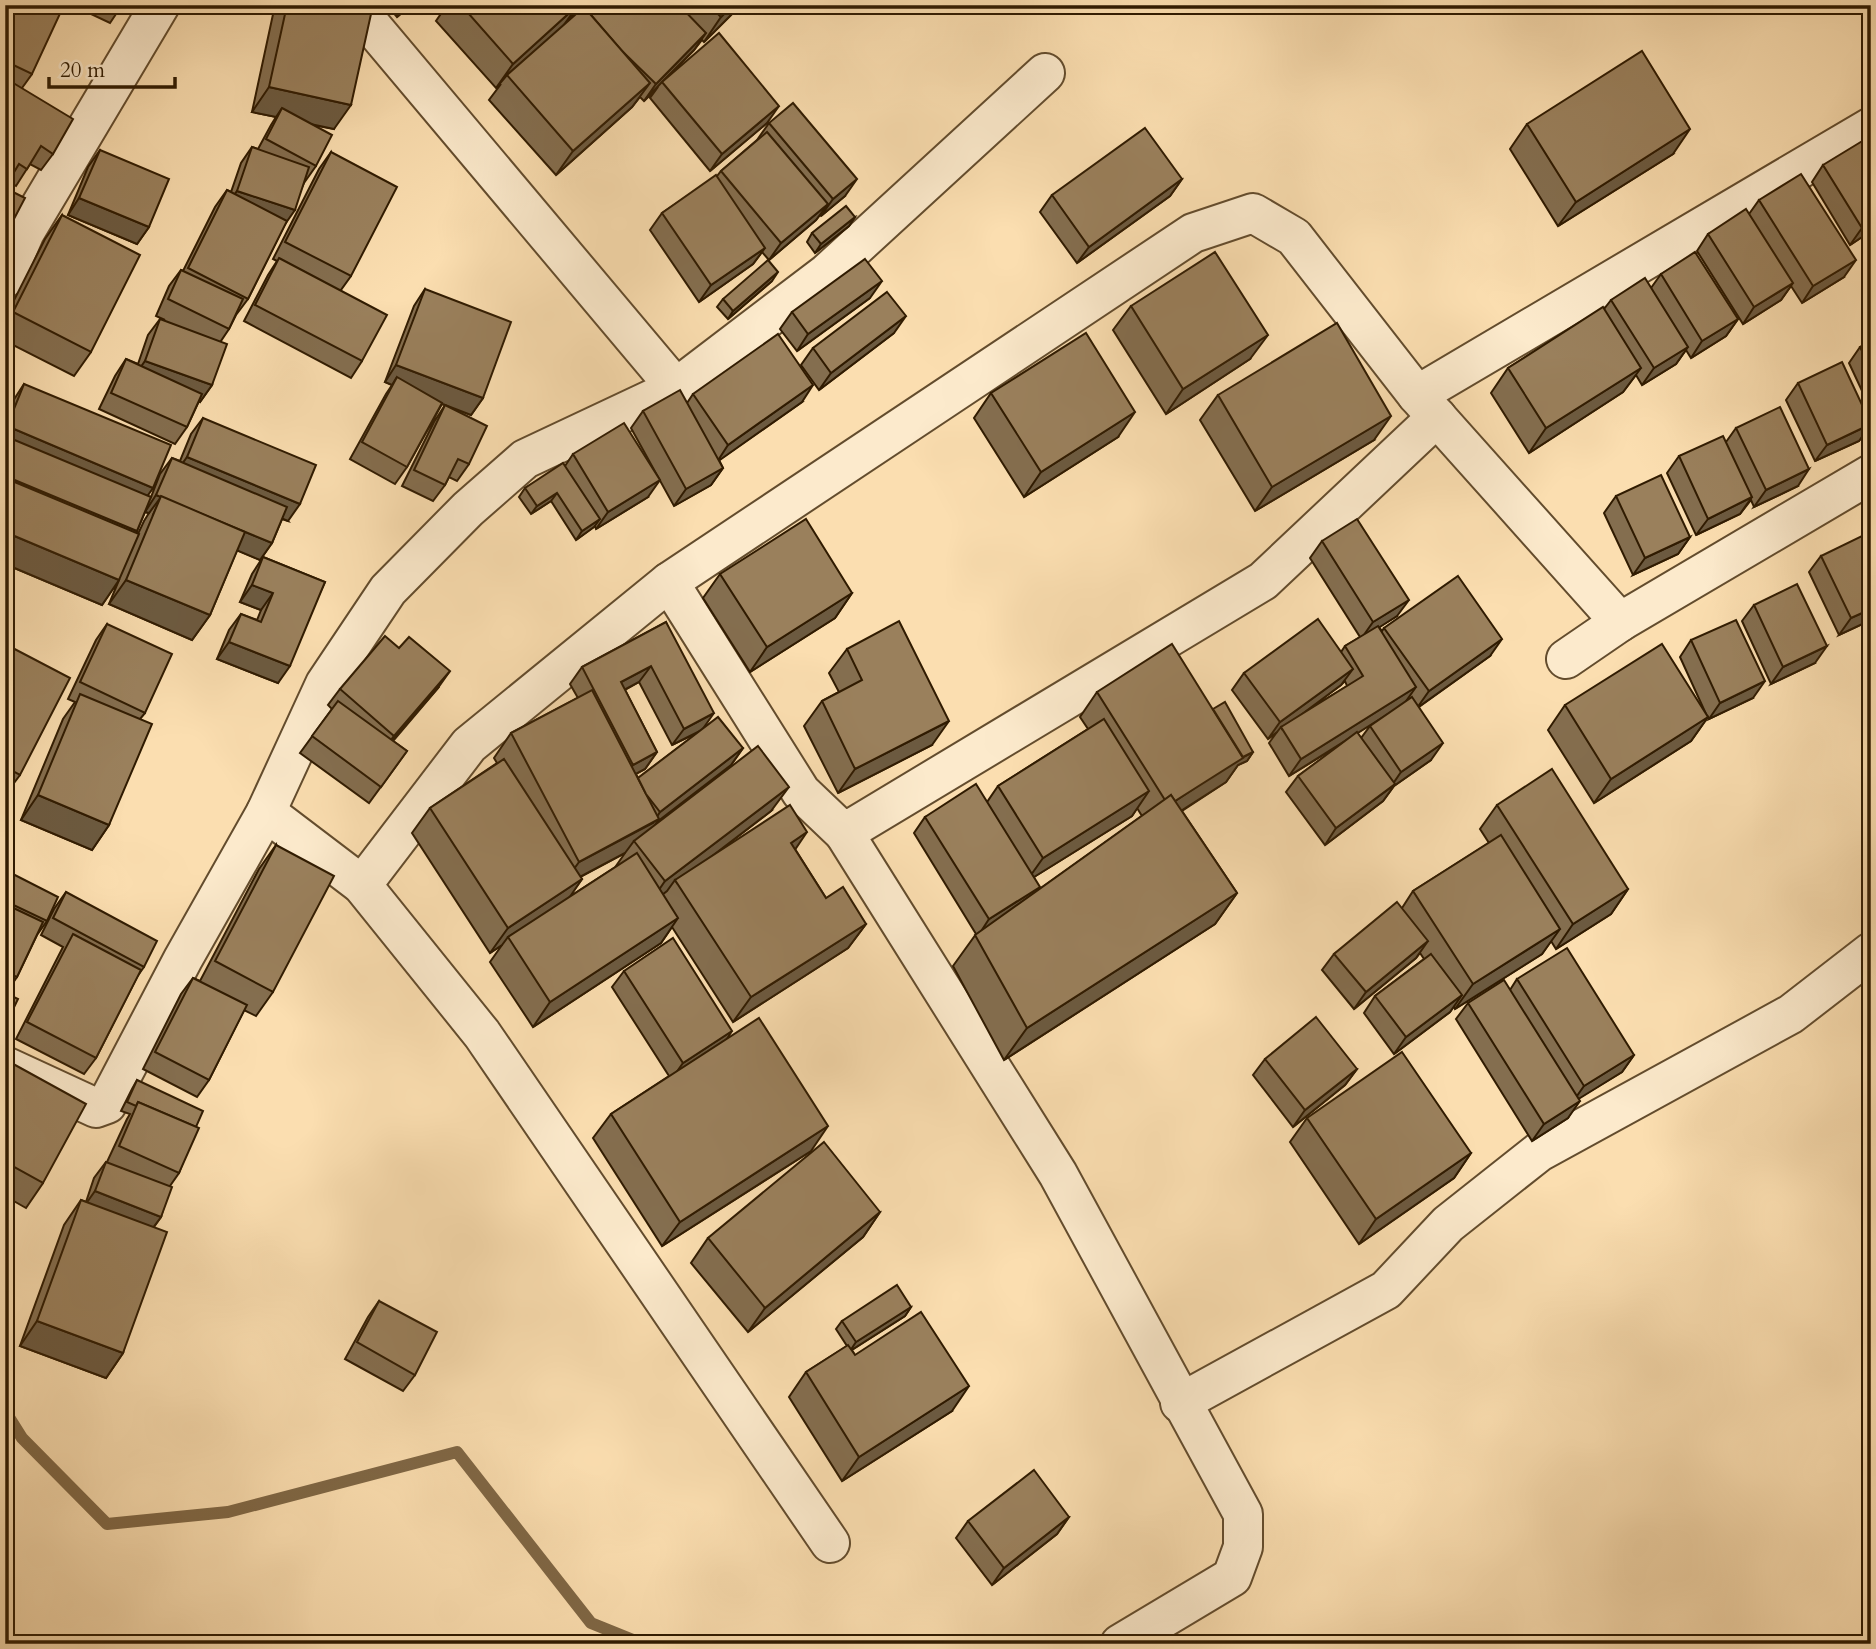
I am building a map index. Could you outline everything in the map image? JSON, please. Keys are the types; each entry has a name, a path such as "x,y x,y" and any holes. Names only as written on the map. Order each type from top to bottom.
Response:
{"street":[{"path":"5,278 25,232 160,5"},
{"path":"354,5 676,388"},
{"path":"5,1066 96,1108 107,1104 183,959 266,812 325,684 388,590 468,509 525,459 676,388 827,273 1045,73"},
{"path":"844,833 1263,581 1427,406 1871,127"},
{"path":"362,885 469,745 669,582 1193,233 1253,214 1294,237 1427,406 1620,622"},
{"path":"1566,659 1620,622 1871,474"},
{"path":"669,582 801,792 844,833 1058,1174 1180,1403 1243,1514 1243,1547 1232,1577 1120,1644"},
{"path":"266,812 362,885 482,1034 830,1543"},
{"path":"1180,1403 1386,1290 1448,1224 1539,1152 1791,1014 1871,952"}],"building":[{"path":"5,5 64,5 32,74 5,61"},
{"path":"287,5 373,5 351,105 269,87"},
{"path":"461,5 578,5 513,64"},
{"path":"581,5 679,5 706,33 656,84 620,49 584,7 581,10"},
{"path":"709,5 733,5 721,17"},
{"path":"584,7 650,83 573,151 507,75"},
{"path":"719,33 779,106 722,154 662,82"},
{"path":"1642,51 1690,129 1576,202 1527,124"},
{"path":"5,78 73,119 53,154 41,146 27,169 19,164 8,182 5,180"},
{"path":"793,103 857,179 833,199 769,123"},
{"path":"282,108 332,135 316,166 266,139"},
{"path":"1145,128 1182,179 1089,247 1052,195"},
{"path":"767,132 828,204 781,243 721,171"},
{"path":"1864,140 1871,150 1871,222 1862,228 1823,165"},
{"path":"252,147 309,167 295,210 237,191"},
{"path":"100,150 169,179 149,227 79,198"},
{"path":"331,152 397,187 351,276 285,242"},
{"path":"1801,174 1856,260 1813,286 1759,200"},
{"path":"716,175 765,248 711,285 662,213"},
{"path":"5,188 25,198 5,236"},
{"path":"227,190 287,221 248,299 188,268"},
{"path":"846,206 855,217 821,244 812,233"},
{"path":"1746,209 1793,283 1754,307 1708,234"},
{"path":"62,215 140,255 91,352 13,312"},
{"path":"1215,252 1268,335 1183,389 1131,306"},
{"path":"1695,252 1738,319 1702,341 1661,274"},
{"path":"279,258 387,315 362,361 255,305"},
{"path":"865,259 882,281 808,334 792,312"},
{"path":"768,260 778,272 733,311 723,299"},
{"path":"181,270 243,299 229,329 168,299"},
{"path":"1645,278 1688,347 1654,368 1611,300"},
{"path":"425,289 511,322 483,398 396,365"},
{"path":"887,292 906,316 831,373 813,348"},
{"path":"1603,307 1641,368 1546,428 1508,368"},
{"path":"160,319 227,344 212,385 145,361"},
{"path":"1337,323 1391,416 1272,487 1218,395"},
{"path":"1086,333 1135,412 1041,472 991,393"},
{"path":"778,334 813,385 728,445 693,394"},
{"path":"1871,342 1871,369 1860,347"},
{"path":"126,359 202,394 187,427 111,393"},
{"path":"1842,362 1871,424 1827,445 1798,383"},
{"path":"397,377 442,403 407,467 362,442"},
{"path":"24,384 171,445 153,488 7,426"},
{"path":"680,390 723,468 686,489 643,411"},
{"path":"445,405 487,426 469,464 458,459 445,485 414,470"},
{"path":"1780,407 1809,469 1766,490 1736,428"},
{"path":"203,418 316,465 300,504 187,457"},
{"path":"624,423 660,480 608,512 573,454"},
{"path":"5,436 151,497 137,531 5,476"},
{"path":"1723,436 1752,497 1708,519 1679,456"},
{"path":"172,458 287,507 272,543 156,495"},
{"path":"563,463 600,519 582,531 557,493 537,506 525,488"},
{"path":"1661,475 1690,537 1645,558 1616,496"},
{"path":"5,478 139,534 119,580 5,532"},
{"path":"161,496 245,532 210,615 126,580"},
{"path":"806,519 852,593 767,647 720,574"},
{"path":"1357,519 1409,600 1373,622 1322,541"},
{"path":"1866,534 1871,546 1871,609 1851,618 1821,556"},
{"path":"263,557 325,582 290,666 229,642 241,614 261,622 273,593 252,585"},
{"path":"1458,576 1502,639 1429,691 1384,628"},
{"path":"1797,584 1827,646 1783,667 1754,605"},
{"path":"1318,619 1353,669 1280,722 1244,673"},
{"path":"1736,620 1765,681 1720,703 1691,640"},
{"path":"899,621 949,721 855,769 822,701 862,680 847,649"},
{"path":"666,622 714,713 684,729 651,666 621,682 657,752 633,765 582,667"},
{"path":"107,624 172,654 145,713 80,682"},
{"path":"1378,626 1416,687 1301,759 1281,727 1363,676 1345,646"},
{"path":"385,636 399,648 409,637 450,671 394,736 340,689"},
{"path":"5,644 70,678 20,775 5,767"},
{"path":"1172,644 1243,758 1175,801 1171,795 1165,800 1097,692"},
{"path":"1662,644 1708,717 1611,779 1565,705"},
{"path":"592,690 659,819 579,862 511,733"},
{"path":"80,694 152,724 109,825 38,795"},
{"path":"1412,697 1443,743 1401,772 1370,726"},
{"path":"338,701 407,751 381,787 312,736"},
{"path":"1225,702 1253,752 1243,757 1213,709"},
{"path":"718,717 743,748 660,812 638,778"},
{"path":"1104,719 1149,791 1043,858 998,786"},
{"path":"1357,732 1395,784 1336,828 1298,776"},
{"path":"758,746 789,787 665,881 634,841"},
{"path":"504,759 582,879 508,928 430,808"},
{"path":"1552,769 1628,889 1573,924 1497,805"},
{"path":"976,784 1040,887 989,919 925,817"},
{"path":"1171,795 1237,893 1027,1028 975,935"},
{"path":"790,805 807,832 791,843 826,898 843,887 866,924 751,997 675,880"},
{"path":"1501,835 1560,929 1473,984 1413,891"},
{"path":"276,845 334,876 273,992 215,961"},
{"path":"637,853 678,918 550,1002 508,937"},
{"path":"5,870 58,897 47,921 5,901"},
{"path":"66,892 157,941 144,967 53,918"},
{"path":"1397,902 1428,941 1366,992 1334,954"},
{"path":"5,904 43,922 17,977 5,972"},
{"path":"73,934 141,970 96,1058 27,1022"},
{"path":"673,938 732,1031 683,1063 624,971"},
{"path":"1567,948 1634,1055 1584,1086 1517,979"},
{"path":"1431,954 1462,995 1406,1037 1375,996"},
{"path":"193,978 247,1005 209,1080 155,1052"},
{"path":"1504,980 1580,1101 1544,1124 1468,1003"},
{"path":"5,993 18,999 5,1026"},
{"path":"1316,1017 1357,1069 1305,1110 1265,1059"},
{"path":"759,1018 828,1126 680,1222 611,1114"},
{"path":"1402,1052 1471,1153 1376,1219 1307,1118"},
{"path":"6,1060 86,1104 43,1183 5,1162"},
{"path":"137,1080 203,1111 196,1127 138,1102 136,1106 127,1102"},
{"path":"138,1102 199,1128 179,1173 119,1146"},
{"path":"824,1142 880,1212 765,1308 708,1238"},
{"path":"106,1162 172,1187 161,1217 95,1191"},
{"path":"81,1200 167,1232 123,1353 37,1321"},
{"path":"897,1285 911,1307 856,1342 842,1321"},
{"path":"379,1301 437,1332 415,1375 357,1342"},
{"path":"921,1312 969,1386 859,1457 806,1372 848,1345 855,1355"},
{"path":"1034,1470 1069,1517 1004,1568 968,1521"}],"waterway":[{"path":"5,1411 22,1438 107,1524 228,1512 457,1452 591,1623 643,1644"}]}
